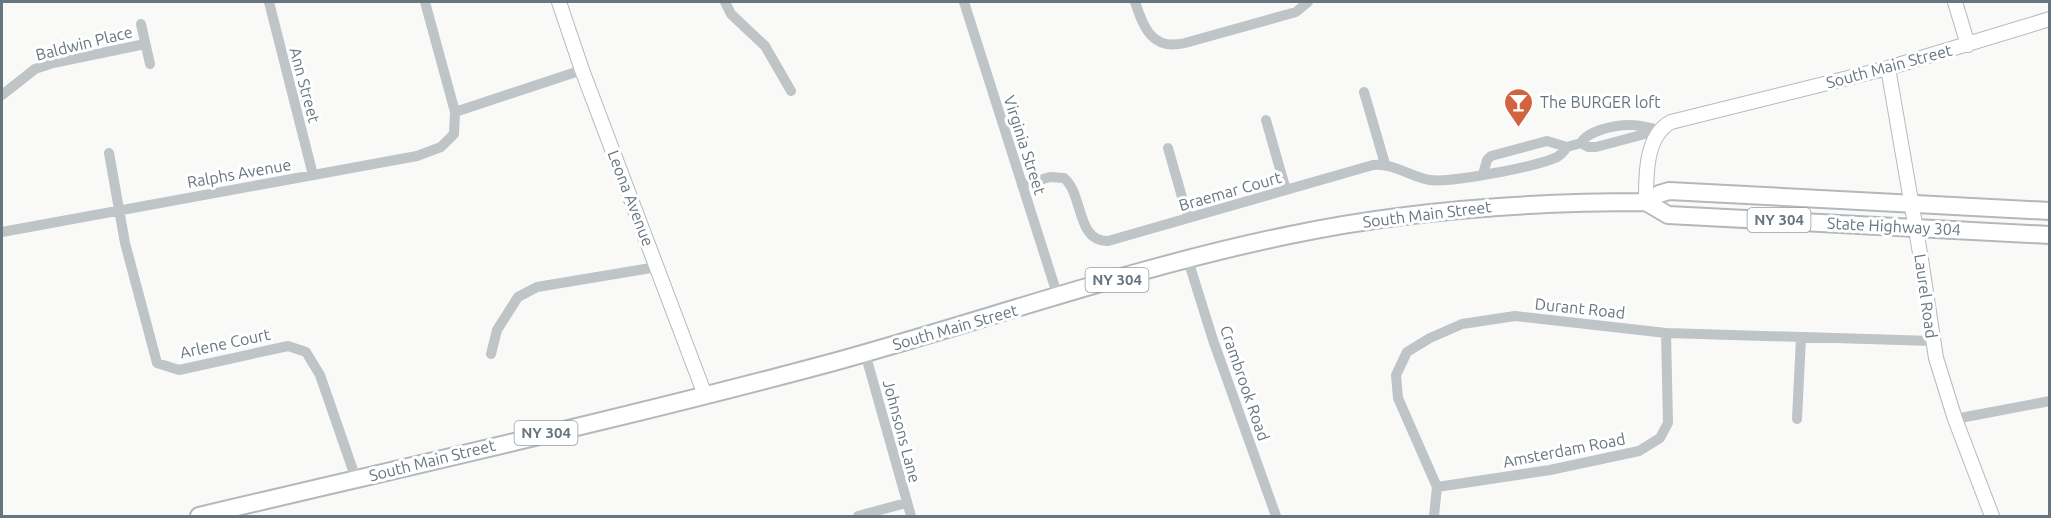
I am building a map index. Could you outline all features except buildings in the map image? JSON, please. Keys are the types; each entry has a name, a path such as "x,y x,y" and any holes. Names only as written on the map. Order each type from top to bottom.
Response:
{"main road":[{"name":"State Highway 304","path":"2049,211 1669,191 1646,202 1668,215 2049,235"},
{"name":"South Main Street","path":"199,516 705,395 865,353 1188,260 1290,235 1349,223 1430,212 1541,203 1646,202"}],"street":[{"name":"Ann Street","path":"269,2 313,175"},
{"path":"425,2 455,112 582,70"},
{"name":"Leona Avenue","path":"559,2 582,70 705,395"},
{"path":"725,2 731,14 765,46 791,91"},
{"name":"Virginia Street","path":"964,2 1058,297"},
{"path":"1135,2 1144,27 1150,36 1160,43 1173,45 1296,12 1308,2"},
{"path":"1955,2 1968,45"},
{"name":"South Main Street","path":"1567,147 1556,142 1542,142 1496,154 1487,160 1483,174 1553,158 1567,147 1581,143 1589,134 1637,125 1660,130 1667,124 1680,119 1888,68 2049,19"},
{"name":"Baldwin Place","path":"141,24 150,64"},
{"name":"Baldwin Place","path":"2,95 35,69 53,63 146,44"},
{"name":"Laurel Road","path":"1888,68 1916,228 1932,341 1941,378 1955,419 1992,516"},
{"path":"1364,92 1385,164 1415,176 1434,180 1453,180 1483,174"},
{"name":"Ralphs Avenue","path":"2,232 417,156 441,147 454,134 455,112"},
{"path":"1266,120 1286,190"},
{"path":"1646,202 1649,158 1660,130"},
{"path":"1168,148 1188,218"},
{"name":"Arlene Court","path":"109,153 118,210 157,363 178,370 288,346 306,352 320,375 356,479"},
{"name":"Braemar Court","path":"1022,186 1050,177 1064,178 1075,192 1088,232 1099,240 1113,240 1367,166 1385,164"},
{"name":"Crambrook Road","path":"1188,260 1213,340 1276,516"},
{"path":"492,354 497,330 518,297 537,287 657,267"},
{"name":"Durant Road","path":"1434,516 1437,487 1398,398 1395,375 1407,352 1430,338 1462,324 1515,316 1666,333 1932,341"},
{"name":"Amsterdam Road","path":"1437,487 1550,470 1639,451 1660,438 1668,423 1666,333"},
{"path":"1797,419 1801,338"},
{"name":"Johnsons Lane","path":"865,353 911,516"},
{"path":"1955,419 2049,401"},
{"path":"858,516 906,503"}],"place":[{"name":"The BURGER loft","path":"1519,128"}]}
